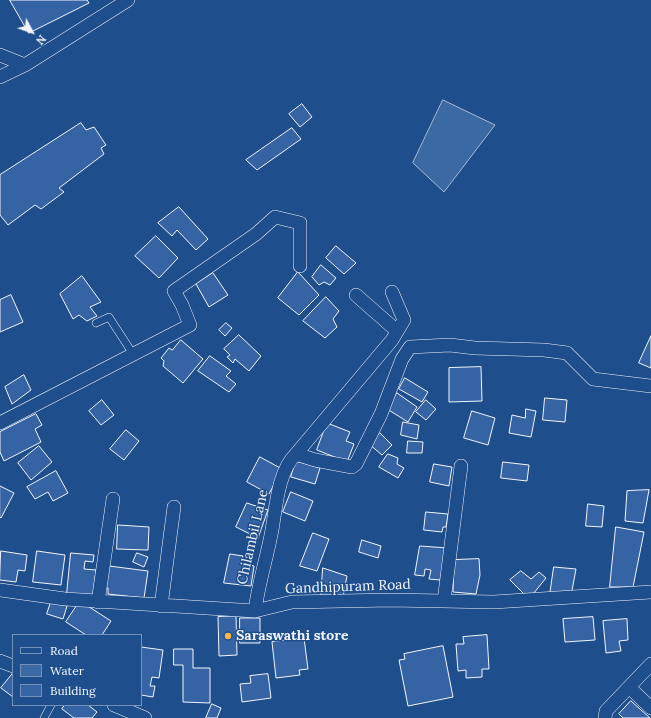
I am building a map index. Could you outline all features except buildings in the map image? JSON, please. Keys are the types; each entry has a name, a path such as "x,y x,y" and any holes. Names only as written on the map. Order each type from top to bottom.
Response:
{"street":[{"path":"0,77 25,65 128,0"},
{"path":"0,55 25,65"},
{"path":"0,423 190,325 182,305 174,291 256,234 275,216 300,223 300,266"},
{"path":"356,295 398,332 404,320 392,292"},
{"name":"Chilambil Lane","path":"255,611 260,578 271,535 273,515 285,470 289,461 398,332"},
{"path":"390,343 405,354"},
{"path":"296,454 352,467 356,464 381,414 405,354 410,347 450,344 475,348 544,350 567,353 594,379 651,386"},
{"path":"444,601 461,466"},
{"path":"98,602 113,499"},
{"path":"161,606 174,507"},
{"name":"Gandhipuram Road","path":"0,590 65,600 255,611 292,602 494,602 651,592"},
{"path":"0,661 12,666"},
{"path":"605,718 606,711 651,664"},
{"path":"629,687 651,708"},
{"path":"116,706 145,718"}],"lane":[{"path":"96,323 109,317 133,354"},
{"path":"44,718 50,706"}],"water":[{"path":"443,100 495,125 444,192 413,163"}],"place":[{"name":"Saraswathi store","path":"228,636"}]}
